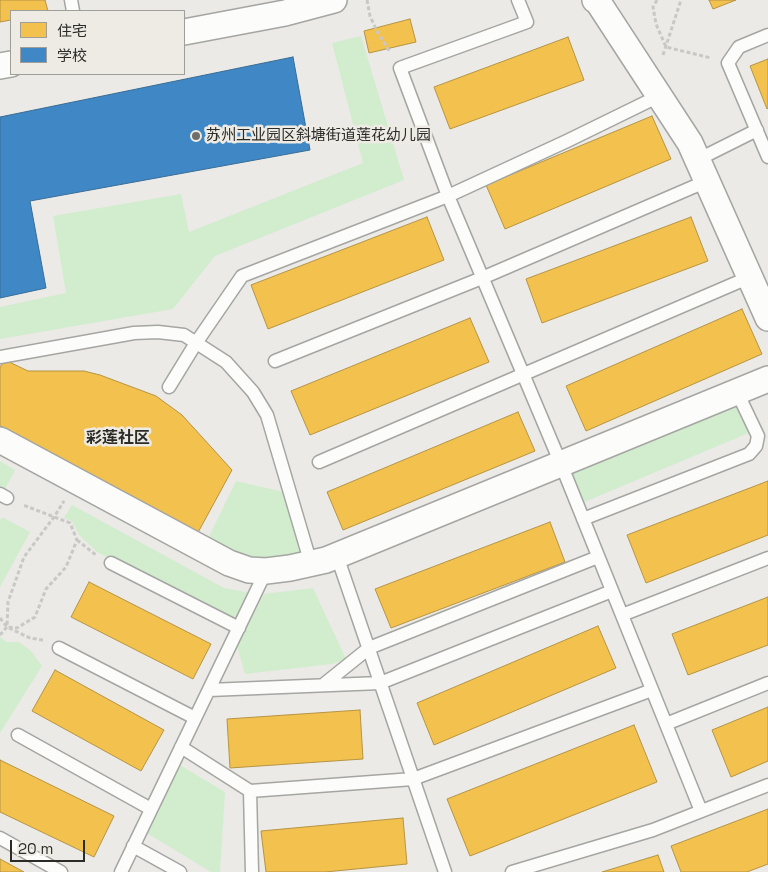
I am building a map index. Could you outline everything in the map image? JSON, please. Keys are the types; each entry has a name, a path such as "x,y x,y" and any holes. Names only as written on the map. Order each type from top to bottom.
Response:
{"street":[{"path":"185,32 285,13 334,0"},
{"path":"599,1 690,143 768,318"},
{"path":"0,440 229,563 249,570 266,571 312,564 337,556 768,380"}],"lane":[{"path":"518,0 527,22 400,68 448,196 561,464 701,811"},
{"path":"768,35 739,47 728,63 768,157"},
{"path":"169,387 196,342 242,276 448,196 567,141 655,89"},
{"path":"275,361 482,278 702,171 757,130"},
{"path":"319,462 750,277"},
{"path":"0,357 134,333 158,332 184,335 196,342 226,362 253,392 267,415 312,564"},
{"path":"583,519 749,454 756,446 758,436 737,392"},
{"path":"337,556 445,872"},
{"path":"322,685 368,648 598,557"},
{"path":"622,615 768,558"},
{"path":"111,563 239,628"},
{"path":"121,872 266,571"},
{"path":"209,690 380,683 612,591"},
{"path":"59,648 195,718"},
{"path":"666,724 768,683"},
{"path":"182,747 250,792 413,779 652,690"},
{"path":"18,735 151,809"},
{"path":"512,872 653,830 768,785"},
{"path":"250,792 252,872"},
{"path":"0,838 61,872"},
{"path":"133,846 180,872"}],"path":[{"path":"367,0 370,16 378,33 400,68"},
{"path":"657,0 653,7 656,24 666,47"},
{"path":"655,89 681,0"},
{"path":"666,47 728,63"},
{"path":"0,635 7,627 8,602 24,557 54,517 76,481"},
{"path":"3,496 70,523 77,540 66,567 46,589 35,617 17,628 7,627"},
{"path":"0,618 7,627 59,648"}],"green space":[{"path":"361,36 404,180 215,256 173,309 0,339 0,307 66,293 53,216 181,194 189,232 363,163 332,43"},
{"path":"735,400 751,432 582,503 569,468"},
{"path":"0,461 15,470 3,493 0,491"},
{"path":"236,481 288,493 308,559 268,566 207,541"},
{"path":"72,505 224,588 251,593 236,624 97,552 79,535 72,521 64,518"},
{"path":"2,517 30,532 0,587 0,520"},
{"path":"313,588 346,659 332,664 245,674 237,646 264,594"},
{"path":"0,637 6,642 19,642 31,651 42,666 0,733"},
{"path":"178,764 225,792 220,872 211,872 145,832"}],"building: 住宅":[{"path":"0,0 45,0 48,10 10,10 10,20 0,22"},
{"path":"709,0 736,0 713,9"},
{"path":"410,19 416,42 369,53 364,31"},
{"path":"568,37 584,80 450,129 434,87"},
{"path":"768,59 768,108 767,109 750,66"},
{"path":"652,116 671,159 505,229 486,185"},
{"path":"427,217 444,260 268,329 251,285"},
{"path":"691,217 708,261 542,323 526,279"},
{"path":"742,309 762,354 586,431 566,386"},
{"path":"470,318 489,362 310,435 291,391"},
{"path":"5,360 28,371 84,371 100,375 156,396 182,415 232,470 195,538 0,426 0,367"},
{"path":"518,412 535,451 343,530 327,492"},
{"path":"768,481 768,535 646,583 627,535"},
{"path":"550,522 565,562 391,628 375,589"},
{"path":"89,582 211,644 193,679 71,617"},
{"path":"768,597 768,645 688,675 672,634"},
{"path":"598,626 616,668 434,745 417,703"},
{"path":"55,670 164,730 141,771 32,711"},
{"path":"768,707 768,761 731,777 712,730"},
{"path":"360,710 363,759 230,768 227,719"},
{"path":"634,725 657,782 470,856 447,799"},
{"path":"0,760 114,816 94,857 0,812"},
{"path":"768,809 768,864 747,872 681,872 671,846"},
{"path":"403,818 407,864 325,872 266,872 261,831"},
{"path":"658,855 664,872 602,872"},
{"path":"0,859 24,872 0,872"}],"building: 学校":[{"path":"293,57 310,150 30,201 46,288 0,298 0,117"}],"place":[{"name":"苏州工业园区斜塘街道莲花幼儿园","path":"196,136"}],"district":[{"name":"彩莲社区","path":"118,439"}]}
